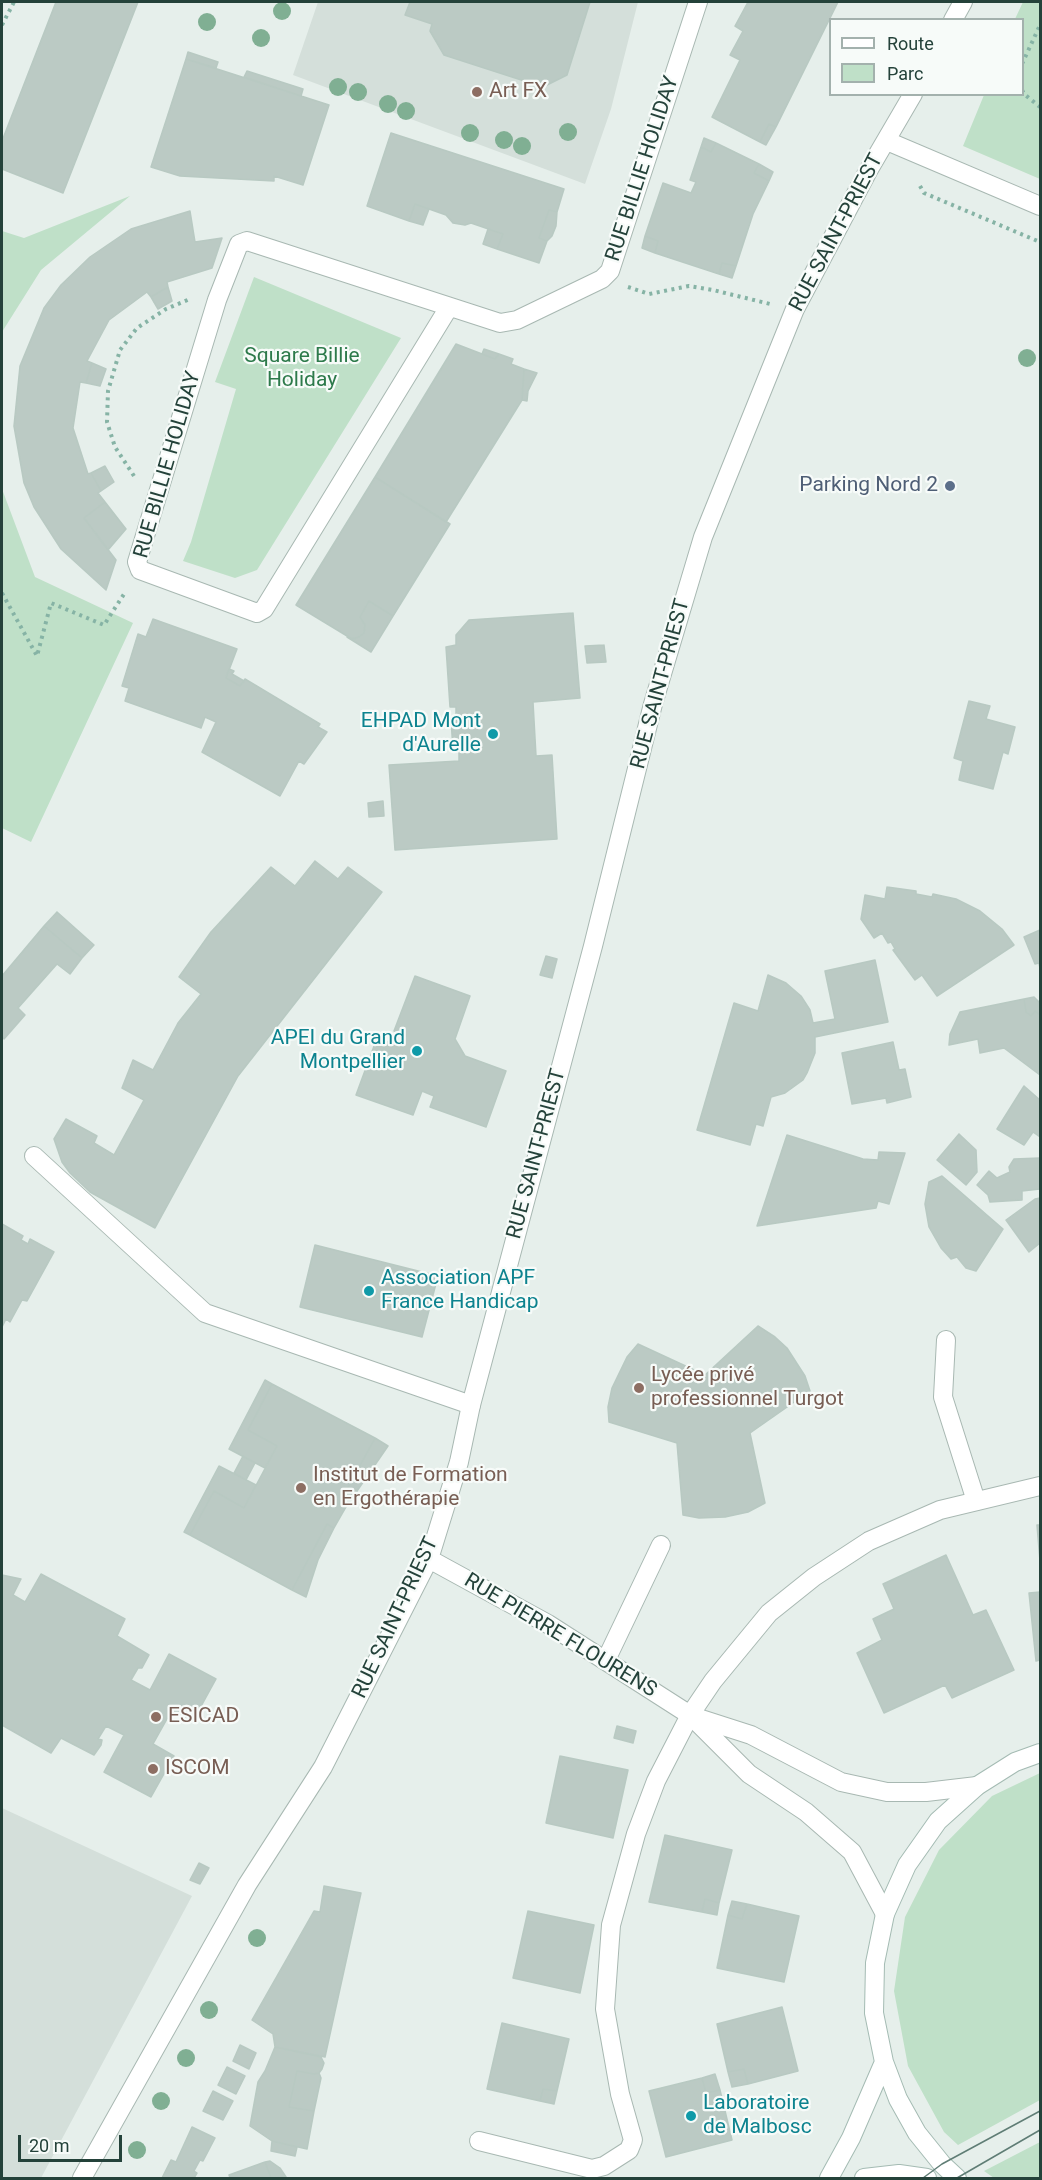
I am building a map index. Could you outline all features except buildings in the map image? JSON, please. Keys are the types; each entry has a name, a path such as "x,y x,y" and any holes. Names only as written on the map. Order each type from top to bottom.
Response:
{"street":[{"name":"RUE BILLIE HOLIDAY","path":"449,307 264,609 257,613 140,570 137,562 217,300 239,244 247,241 500,323 517,320 602,279 610,271 698,2"},
{"path":"954,18 963,2"},
{"name":"RUE SAINT-PRIEST","path":"82,2178 247,1886 323,1767 429,1559 459,1462 471,1405 593,946 653,704 704,537 795,309 868,171 912,96"},
{"path":"887,141 1041,206"},
{"path":"34,1156 205,1313 471,1405"},
{"path":"946,1340 943,1397 976,1501"},
{"path":"479,2141 592,2169 604,2166 630,2150 633,2140 620,2094 605,2009 611,1925 636,1834 656,1781 690,1715 713,1681 769,1612 814,1577 869,1541 940,1510 1041,1486"},
{"path":"606,1660 661,1545"},
{"name":"RUE PIERRE FLOURENS","path":"429,1559 548,1624 690,1715 748,1774 806,1812 852,1852 885,1914"},
{"name":"RUE PIERRE FLOURENS","path":"690,1715 751,1735 840,1782 887,1792 926,1792 977,1786"},
{"path":"957,2178 942,2164 917,2133 898,2099 884,2062 874,2013 875,1963 885,1914 907,1865 938,1821 977,1786 1015,1762 1041,1753"},
{"path":"829,2178 851,2138 884,2062"},
{"path":"864,2178 899,2174 927,2178"}],"path":[{"path":"2,26 14,2"},
{"path":"1024,62 1041,25"},
{"path":"1024,94 1041,107"},
{"path":"602,279 649,294 689,286 795,309"},
{"path":"136,478 115,447 107,422 108,391 120,350 138,328 166,309 189,298 217,300"},
{"path":"2,593 37,656 51,603 104,625 140,570"}],"shaded area":[{"name":"Art FX","path":"318,2 638,2 611,109 585,184 293,75"},
{"path":"2,1808 192,1896 41,2178 2,2178"}],"green space":[{"path":"1023,2 1040,2 1040,179 963,146 984,96 1024,96 1024,18 1015,18"},
{"path":"130,196 41,270 2,332 2,231 24,238"},
{"name":"Square Billie Holiday","path":"254,277 401,338 257,570 235,578 183,561 191,542 236,389 215,382"},
{"path":"2,489 35,577 133,623 31,842 2,828"},
{"path":"1040,1773 1040,2100 958,2145 944,2132 908,2066 894,1991 905,1917 939,1850 992,1796"},
{"path":"1040,2142 1040,2178 994,2178 984,2171"}],"tram line":[{"path":"923,2178 942,2164 1040,2111"},
{"path":"957,2178 1040,2130"}],"place":[{"name":"Art FX","path":"477,92"},
{"name":"Parking Nord 2","path":"950,486"},
{"name":"EHPAD Mont d'Aurelle","path":"493,734"},
{"name":"APEI du Grand Montpellier","path":"417,1051"},
{"name":"Association APF France Handicap","path":"369,1291"},
{"name":"Lycée privé professionnel Turgot","path":"639,1388"},
{"name":"Institut de Formation en Ergothérapie","path":"301,1488"},
{"name":"ESICAD","path":"156,1717"},
{"name":"ISCOM","path":"153,1769"},
{"name":"Laboratoire de Malbosc","path":"691,2116"}]}
